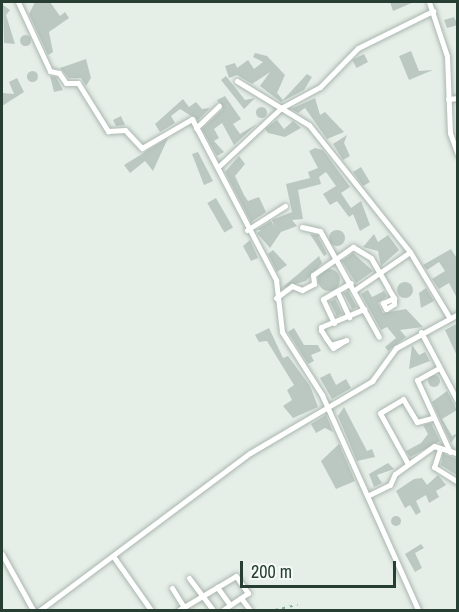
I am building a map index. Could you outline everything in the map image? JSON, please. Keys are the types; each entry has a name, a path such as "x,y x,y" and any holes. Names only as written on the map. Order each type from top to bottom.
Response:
{"street":[{"path":"18,2 50,72 59,73 66,83 78,83 108,131 124,130 142,148 187,118 196,128 218,167 247,230 276,280 276,298 282,332 326,406 418,610"},
{"path":"429,2 447,56 448,99 458,155"},
{"path":"218,167 281,108 320,87 374,38 433,11"},
{"path":"237,81 309,125 410,252 449,317"},
{"path":"448,99 458,98"},
{"path":"196,128 219,106"},
{"path":"247,230 285,206"},
{"path":"302,227 316,227 356,289 379,337"},
{"path":"276,298 292,286 302,290 314,284 313,275 354,247 371,258 394,298"},
{"path":"356,289 410,252"},
{"path":"334,323 323,300 351,283"},
{"path":"337,291 349,317"},
{"path":"331,345 320,328 364,309"},
{"path":"40,610 250,453 326,406 372,381 396,348 421,332 458,314"},
{"path":"421,332 458,402"},
{"path":"439,368 417,380 429,396 432,418 450,452"},
{"path":"408,464 380,413 403,399 417,422 432,418"},
{"path":"367,496 390,485 408,464 445,442"},
{"path":"437,447 458,454"},
{"path":"437,447 434,467 457,480"},
{"path":"2,554 33,610"},
{"path":"113,556 150,610"},
{"path":"172,588 183,610 236,576 247,591 242,598 223,610"},
{"path":"189,578 213,610"},
{"path":"218,587 230,605"},
{"path":"242,598 250,610"}],"path":[{"path":"275,610 297,605"}],"building":[{"path":"35,2 50,2 60,16 65,12 69,18 49,32 53,52 48,55 29,14"},
{"path":"390,2 414,2 393,11"},
{"path":"3,5 10,10 6,15 15,44 4,43"},
{"path":"454,17 458,25 447,28 444,20"},
{"path":"25,35 29,36 29,44 25,45 21,44 20,40 21,36"},
{"path":"411,51 419,71 433,70 409,80 399,56"},
{"path":"255,53 267,56 285,75 277,93 283,100 307,74 312,77 304,90 281,102 260,86 270,72 252,84 237,75 229,78 225,66 235,63 237,68 248,60 254,69 263,62 253,57"},
{"path":"364,54 368,62 357,68 352,60"},
{"path":"86,59 91,78 86,86 81,78 69,78 60,68"},
{"path":"32,70 38,76 32,82 26,76"},
{"path":"50,76 56,77 63,90 54,92"},
{"path":"226,76 245,100 255,98 244,109 221,80"},
{"path":"17,78 24,92 2,106 2,93 14,94 9,82"},
{"path":"225,96 241,119 233,124 240,134 257,124 234,145 222,123 214,129 219,138 214,141 224,152 217,156 202,129 223,109 217,100"},
{"path":"315,98 320,115 325,112 344,132 327,139 305,108 298,113 291,109"},
{"path":"183,99 189,107 196,102 202,109 210,108 198,120 180,109 171,116 175,123 160,132 155,124"},
{"path":"261,106 267,112 261,118 255,112"},
{"path":"121,116 125,125 116,126 113,120"},
{"path":"277,120 284,129 293,121 301,128 285,137 268,133 265,129"},
{"path":"347,135 344,143 350,156 343,160 333,144"},
{"path":"168,138 153,171 145,161 130,173 124,165"},
{"path":"315,148 323,150 350,187 341,193 351,208 361,201 370,225 360,231 353,214 349,217 337,201 330,205 323,194 336,186 326,172 319,177 321,184 298,190 303,219 292,220 297,226 281,232 270,248 257,233 261,230 256,230 271,221 274,226 272,220 292,212 286,184 310,178 308,172 318,168 309,151"},
{"path":"198,152 213,181 204,185 192,154"},
{"path":"239,156 245,164 235,176 244,195 248,201 259,197 266,212 251,222 225,172"},
{"path":"361,167 370,182 363,186 353,172"},
{"path":"216,198 233,227 224,232 207,203"},
{"path":"334,230 340,230 345,238 343,244 334,246 329,241 329,235"},
{"path":"310,234 317,235 327,254 324,256"},
{"path":"374,234 378,242 388,235 399,250 381,266 378,251 363,247"},
{"path":"250,240 258,258 251,261 243,246"},
{"path":"451,249 458,260 458,300 449,283 439,289 432,279 445,271 439,262 427,270 423,265"},
{"path":"273,250 287,265 277,272 268,254"},
{"path":"353,253 373,271 356,283 342,261"},
{"path":"319,256 322,263 306,281 282,288"},
{"path":"329,269 337,272 340,280 337,288 329,291 321,288 318,280 321,272"},
{"path":"405,282 413,290 405,298 397,290"},
{"path":"426,288 434,301 421,308 419,293"},
{"path":"368,290 372,297 384,291 387,296 378,303 383,313 406,309 423,327 400,330 406,337 388,351 385,347 396,338 387,327 381,330 361,294"},
{"path":"348,291 357,307 352,309 344,293"},
{"path":"335,299 342,313 337,316 330,302"},
{"path":"458,323 458,358 445,330"},
{"path":"269,328 283,358 288,356 310,386 318,407 293,418 283,406 292,400 287,390 294,385 267,341 259,342 255,335"},
{"path":"294,328 304,345 318,345 321,351 311,355 314,361 308,364 288,332"},
{"path":"412,345 419,355 425,352 430,361 409,369"},
{"path":"330,373 336,385 346,379 351,388 332,399 320,378"},
{"path":"434,375 440,381 434,387 428,381"},
{"path":"447,391 457,410 442,419 452,436 458,433 451,443 432,402"},
{"path":"344,407 367,451 372,449 375,457 357,461 338,416"},
{"path":"326,415 333,432 325,428 316,433 311,424"},
{"path":"431,423 440,441 410,457 406,451 421,443 428,434 423,425"},
{"path":"339,444 355,481 336,489 321,461"},
{"path":"443,454 458,459 458,476 441,465"},
{"path":"388,463 394,469 377,475 382,483 374,487 369,474"},
{"path":"438,475 446,485 436,491 439,497 429,503 426,495 416,501 421,512 416,515 410,505 405,508 396,491 414,479 422,478 427,485"},
{"path":"396,516 400,517 400,525 396,526 392,525 391,521 392,517"},
{"path":"421,544 424,548 415,553 422,568 415,572 405,554"}]}
